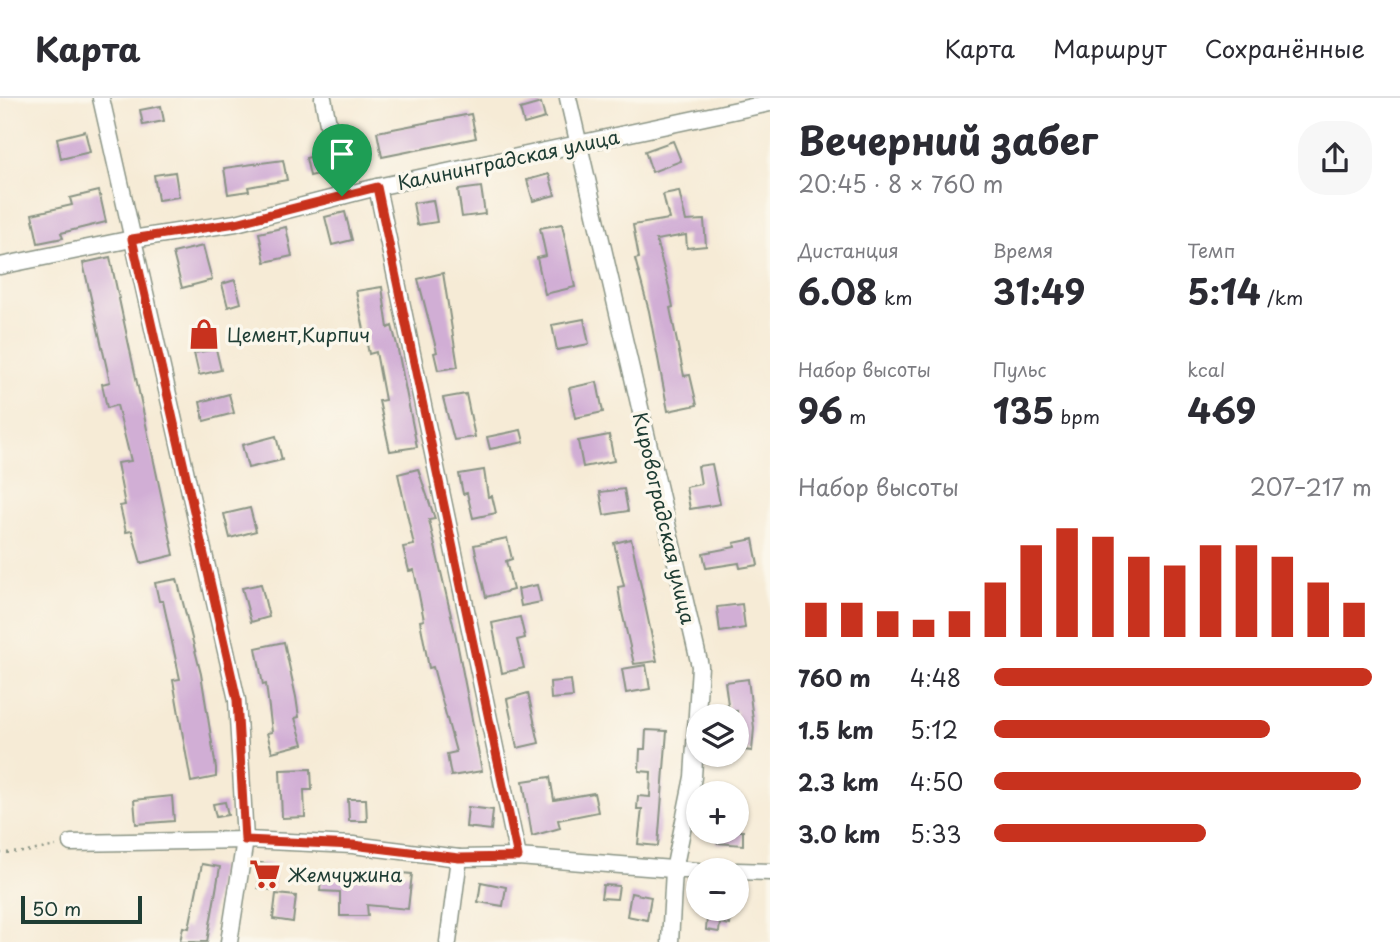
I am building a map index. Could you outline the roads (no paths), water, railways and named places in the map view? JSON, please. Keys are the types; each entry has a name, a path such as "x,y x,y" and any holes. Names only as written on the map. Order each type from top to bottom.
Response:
{"street":[{"path":"101,98 237,700 245,840 229,942"},
{"path":"323,98 342,196"},
{"name":"Кировоградская улица","path":"568,98 700,666 693,777 674,870 670,942"},
{"name":"Калининградская улица","path":"0,266 132,239 236,223 377,187 770,103"},
{"path":"377,187 518,857"},
{"path":"71,843 245,840 353,845 459,858 518,857 686,870"},
{"path":"448,942 459,858"},
{"path":"749,871 770,872"}],"place":[{"name":"Цемент,Кирпич","path":"204,334"},
{"name":"Жемчужина","path":"265,874"}]}
